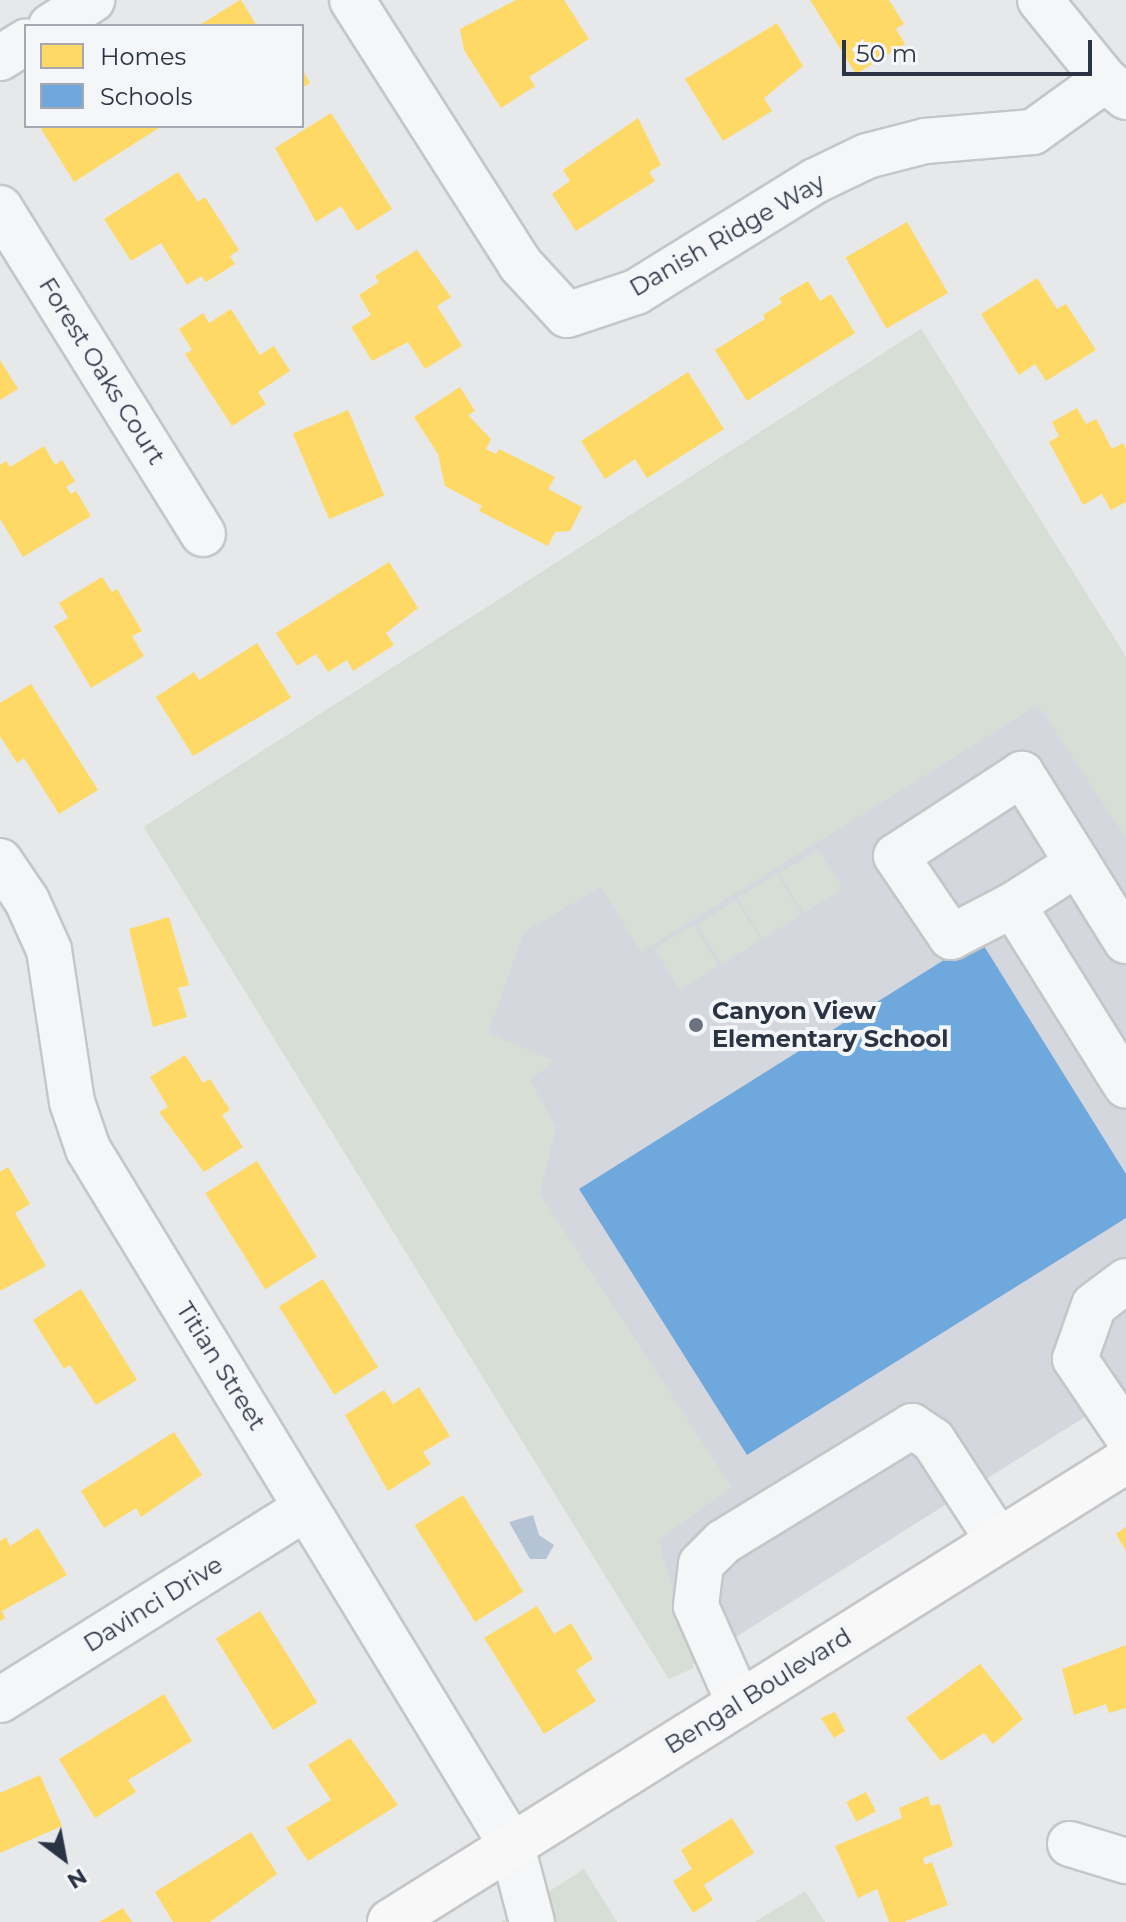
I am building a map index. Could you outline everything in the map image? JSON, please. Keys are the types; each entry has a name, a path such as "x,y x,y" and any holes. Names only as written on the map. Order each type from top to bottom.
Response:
{"main road":[{"name":"Bengal Boulevard","path":"390,1922 1126,1461"}],"street":[{"path":"54,24 92,0"},
{"name":"Danish Ridge Way","path":"352,0 520,264 567,315 636,292 815,181 867,156 925,141 1033,132 1116,89"},
{"path":"1040,0 1116,89"},
{"path":"0,58 24,43"},
{"name":"Forest Oaks Court","path":"0,208 203,534"},
{"path":"1078,863 1013,905 951,937 896,856 1022,774 1078,863 1126,941"},
{"name":"Titian Street","path":"0,861 27,901 49,950 72,1102 88,1149 512,1846 532,1922"},
{"path":"1013,905 1126,1086"},
{"path":"1126,1281 1094,1305 1075,1359 1126,1434"},
{"path":"739,1703 707,1638 696,1606 695,1581 713,1551 748,1526 912,1426 933,1440 998,1540"},
{"name":"Davinci Drive","path":"0,1700 306,1508"},
{"path":"1070,1844 1126,1861"}],"shaded area":[{"name":"Canyon View Elementary School","path":"921,329 1126,657 1126,1391 669,1679 144,827"},
{"path":"921,329 1126,657 1126,838 1038,705 641,952 601,887 524,932 488,1033 555,1061 530,1080 556,1127 540,1194 732,1487 659,1540 694,1668 669,1679 144,827"},
{"path":"818,849 843,889 804,913 779,873"},
{"path":"777,874 802,915 762,939 738,898"},
{"path":"736,900 761,940 722,964 697,924"},
{"path":"694,925 719,966 679,990 655,949"},
{"path":"584,1869 617,1922 501,1922"},
{"path":"805,1891 825,1922 755,1922"}],"water":[{"path":"533,1515 539,1535 554,1545 546,1559 530,1559 509,1522"}],"building: Homes":[{"path":"240,0 256,24 201,24"},
{"path":"516,0 564,0 589,39 529,77 535,86 501,108 464,50 460,29"},
{"path":"810,0 889,0 904,24 896,29 905,44 856,74"},
{"path":"777,23 803,66 764,98 772,111 723,141 685,79"},
{"path":"304,72 310,83 304,87"},
{"path":"331,113 392,209 357,231 341,206 316,222 275,148"},
{"path":"638,118 661,165 649,172 655,181 576,231 552,194 570,181 563,170"},
{"path":"43,128 159,128 74,182"},
{"path":"178,172 198,202 205,197 239,250 230,256 235,264 206,282 201,276 187,285 161,243 131,261 104,219"},
{"path":"907,222 948,293 887,329 846,258"},
{"path":"417,250 451,297 437,306 462,346 425,369 408,342 372,361 351,327 371,315 359,295 379,282 375,276"},
{"path":"1037,278 1057,309 1066,304 1096,350 1046,381 1035,364 1019,375 981,314"},
{"path":"808,281 820,301 831,294 855,333 747,401 715,350 765,319 763,315 782,303 779,298"},
{"path":"231,309 260,355 274,346 290,371 258,392 266,404 232,426 185,354 192,350 179,329 203,313 209,323"},
{"path":"0,360 18,389 0,400"},
{"path":"688,372 724,429 647,478 635,459 605,479 581,441"},
{"path":"460,387 475,411 468,415 491,439 486,449 496,454 499,449 555,477 548,489 582,507 570,531 555,532 548,546 479,511 482,506 445,486 438,454 414,417"},
{"path":"1077,408 1086,424 1096,419 1112,449 1123,443 1126,449 1126,502 1111,510 1102,494 1083,505 1049,442 1059,436 1052,422"},
{"path":"348,410 384,496 329,519 293,433"},
{"path":"44,446 55,465 62,460 75,481 66,487 71,494 76,491 91,516 23,557 0,519 0,465 6,461 10,467"},
{"path":"389,562 418,608 386,633 394,645 353,671 347,660 328,672 316,654 297,666 276,633"},
{"path":"102,577 112,592 117,589 142,631 132,636 144,656 91,688 54,626 68,618 59,603"},
{"path":"257,643 291,698 193,756 156,697 194,672 199,680"},
{"path":"31,684 98,790 59,814 24,758 17,763 0,736 0,703"},
{"path":"169,917 189,985 178,988 187,1017 153,1027 129,929"},
{"path":"185,1055 203,1083 210,1079 230,1110 222,1115 243,1147 204,1172 159,1112 168,1107 150,1077"},
{"path":"257,1161 317,1257 265,1289 205,1193"},
{"path":"8,1167 30,1204 15,1213 46,1266 0,1291 0,1172"},
{"path":"323,1279 378,1367 334,1395 279,1307"},
{"path":"81,1289 137,1380 96,1405 70,1365 64,1369 33,1320"},
{"path":"419,1387 450,1436 423,1452 431,1464 388,1491 345,1415 384,1390 393,1404"},
{"path":"174,1432 202,1475 141,1517 136,1508 104,1528 81,1491"},
{"path":"463,1495 523,1592 475,1622 415,1525"},
{"path":"1126,1527 1126,1551 1116,1534"},
{"path":"38,1528 67,1575 2,1611 5,1618 0,1621 0,1541 6,1537 10,1546"},
{"path":"537,1606 554,1634 571,1623 593,1659 576,1670 596,1701 544,1734 484,1638"},
{"path":"260,1611 317,1703 273,1730 216,1639"},
{"path":"1126,1645 1126,1708 1109,1713 1106,1704 1074,1715 1062,1669"},
{"path":"980,1664 1023,1719 993,1744 984,1733 941,1761 906,1718"},
{"path":"164,1694 192,1741 128,1780 136,1792 95,1818 59,1759"},
{"path":"835,1712 845,1731 834,1738 821,1718"},
{"path":"350,1738 398,1805 308,1861 286,1828 331,1800 308,1765"},
{"path":"40,1775 62,1826 0,1853 0,1793"},
{"path":"866,1792 876,1812 856,1822 846,1802"},
{"path":"928,1796 931,1806 940,1804 953,1846 923,1858 925,1865 932,1862 948,1905 904,1922 889,1922 877,1889 858,1898 835,1846 902,1818 899,1808"},
{"path":"732,1818 754,1853 704,1885 713,1900 693,1913 673,1881 692,1869 681,1850"},
{"path":"251,1832 277,1874 210,1922 173,1922 155,1892"},
{"path":"123,1908 132,1922 99,1922"}],"building: Schools":[{"path":"979,938 1126,1174 1126,1218 747,1455 579,1189"}],"place":[{"name":"Canyon View Elementary School","path":"696,1025"}]}
